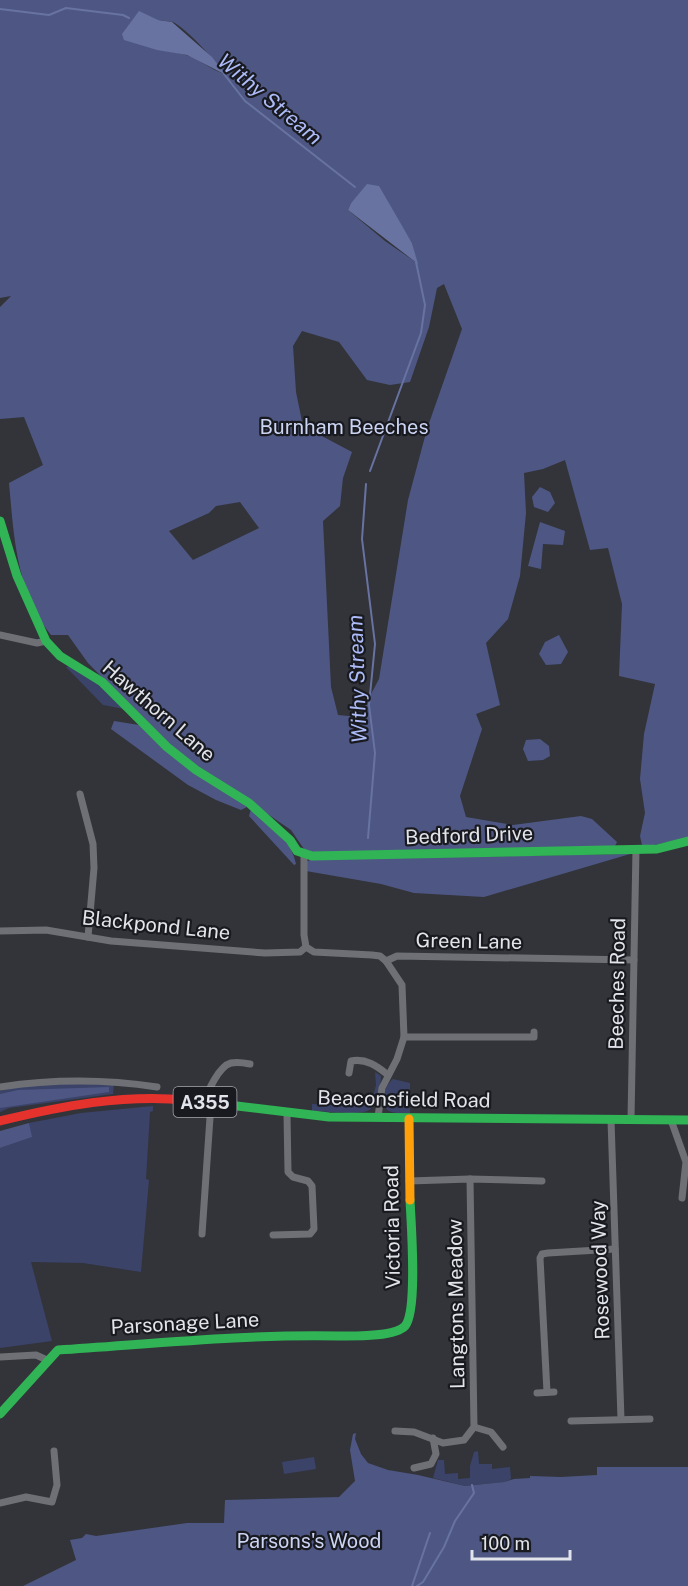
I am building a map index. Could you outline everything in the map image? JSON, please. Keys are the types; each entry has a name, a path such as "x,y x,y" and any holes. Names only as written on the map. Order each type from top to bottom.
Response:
{"street":[{"name":"Hawthorn Lane","path":"0,520 18,576 46,641 60,656 102,682 167,747 196,770 249,803 290,840 297,851 304,854"},
{"path":"0,635 37,643 46,641"},
{"path":"80,794 93,844 94,868 88,937"},
{"name":"Bedford Drive","path":"304,854 372,856 657,849 688,842"},
{"name":"Beeches Road","path":"631,1119 636,849"},
{"path":"304,854 306,947"},
{"name":"Blackpond Lane","path":"0,931 46,930 158,945 265,953 300,952 306,947"},
{"name":"Green Lane","path":"306,947 314,952 372,955 386,960 398,956 634,960"},
{"path":"378,1117 382,1088 397,1059 404,1037 402,985 386,960"},
{"path":"404,1037 534,1038"},
{"path":"349,1073 351,1061 354,1059 365,1061 388,1075"},
{"path":"202,1234 209,1088 224,1068 231,1063 250,1064"},
{"path":"0,1087 47,1080 104,1081 157,1087"},
{"path":"121,1100 122,1083"},
{"name":"Beaconsfield Road","path":"0,1121 52,1109 121,1100 172,1099 286,1114 329,1117 688,1120"},
{"path":"273,1235 310,1234 314,1228 312,1186 308,1181 288,1172 286,1114"},
{"name":"Victoria Road","path":"401,1330 408,1324 411,1305 409,1119"},
{"name":"Rosewood Way","path":"611,1120 621,1419"},
{"path":"671,1120 686,1162 682,1197"},
{"path":"409,1181 470,1179 542,1181"},
{"name":"Langtons Meadow","path":"470,1179 474,1427"},
{"path":"537,1393 550,1392 540,1258 542,1254 615,1249"},
{"name":"Parsonage Lane","path":"0,1414 58,1350 287,1335 345,1336 394,1333 401,1330"},
{"path":"0,1357 36,1355 47,1360"},
{"path":"571,1421 581,1417 650,1419"},
{"path":"395,1431 414,1432 443,1443 464,1440 474,1427 491,1432 503,1448"},
{"path":"414,1468 431,1464 436,1454 433,1438"},
{"path":"0,1503 26,1497 52,1502 57,1485 54,1451"}],"shaded area":[{"path":"139,11 158,20 172,22 212,57 226,75 187,55 157,50 124,40 122,34"},
{"path":"367,184 379,186 412,243 418,264 348,210"},
{"path":"71,666 98,682 124,709 103,705 66,667"},
{"path":"375,1072 381,1076 380,1084 376,1099 369,1110 350,1113 312,1111 312,1104 356,1106 374,1093"},
{"path":"393,1079 410,1083 410,1113 394,1113 389,1111 384,1104 383,1099 387,1086"},
{"path":"69,1083 114,1084 113,1094 9,1108 0,1112 0,1091 17,1087"},
{"path":"153,1106 153,1111 150,1112 146,1179 149,1180 141,1272 83,1263 31,1262 52,1341 0,1348 0,1148 31,1137 29,1123 81,1113"},
{"path":"478,1451 479,1464 492,1464 492,1469 510,1467 511,1479 505,1482 465,1486 433,1478 438,1460 444,1460 445,1474 458,1473 458,1479 470,1478 470,1466 474,1452"},
{"path":"314,1457 316,1469 284,1474 282,1462"}],"green space":[{"name":"Burnham Beeches","path":"0,0 688,0 688,838 654,845 642,845 640,836 645,813 640,779 644,734 655,684 619,676 622,604 608,548 590,550 565,460 543,469 524,473 526,513 520,576 508,619 486,643 500,705 476,714 482,729 460,796 466,817 513,825 581,816 592,819 617,842 615,846 310,854 291,830 188,760 161,737 88,663 68,635 51,635 30,600 15,543 9,483 43,465 24,417 0,419 0,307 11,296 0,298","holes":["159,20 173,22 193,38 225,74 186,55 143,45","367,185 400,224 412,243 417,263 385,241 348,210 351,203","444,284 462,329 427,429 408,500 379,679 359,717 338,715 331,687 323,521 340,506 343,478 352,452 303,426 296,392 293,346 302,331 339,342 367,380 390,385 410,382 429,327 437,288","240,502 259,528 193,560 169,531 209,513 216,506"]},
{"path":"540,487 550,492 555,503 548,512 534,507 532,497"},
{"path":"540,522 565,531 563,545 543,544 541,569 528,566"},
{"path":"559,635 568,652 561,664 546,665 539,654 545,642"},
{"path":"114,721 139,725 247,807 241,810 188,785 111,729"},
{"path":"540,739 549,746 550,756 543,760 528,761 523,749 526,740"},
{"path":"251,809 285,840 296,864 294,865 249,816"},
{"path":"630,854 484,897 414,893 381,884 306,871 305,863 311,859"},
{"path":"109,1087 109,1092 0,1108 0,1094 18,1090"},
{"path":"29,1123 32,1137 0,1148 0,1131"},
{"name":"Parsons's Wood","path":"356,1433 355,1439 361,1454 368,1463 388,1470 465,1486 530,1478 530,1476 597,1475 597,1467 688,1467 688,1586 23,1586 76,1560 70,1540 82,1538 86,1534 96,1536 187,1523 224,1523 225,1500 339,1497 355,1481 350,1450 353,1434"}],"waterway":[{"name":"Withy Stream","path":"0,9 49,15 66,8 123,15 129,18"},
{"name":"Withy Stream","path":"224,74 245,101 355,187"},
{"name":"Withy Stream","path":"370,471 421,333 425,305 416,262"},
{"name":"Withy Stream","path":"366,484 362,539 375,644 369,705 375,753 368,838"},
{"path":"417,1586 423,1582 444,1547 455,1521 474,1493 472,1485"},
{"path":"412,1586 430,1533"}],"traffic: fast":[{"path":"0,521 17,576 46,641 60,656 102,682 167,747 196,770 249,803 290,840 297,851 312,856 657,849 688,841"},
{"path":"186,1100 329,1117 688,1120"},
{"path":"0,1414 58,1350 234,1338 364,1336 400,1330 405,1326 409,1317 413,1286 410,1200"}],"traffic: slow":[{"path":"409,1119 410,1200"}],"traffic: jam":[{"path":"0,1121 116,1100 186,1100"}]}
